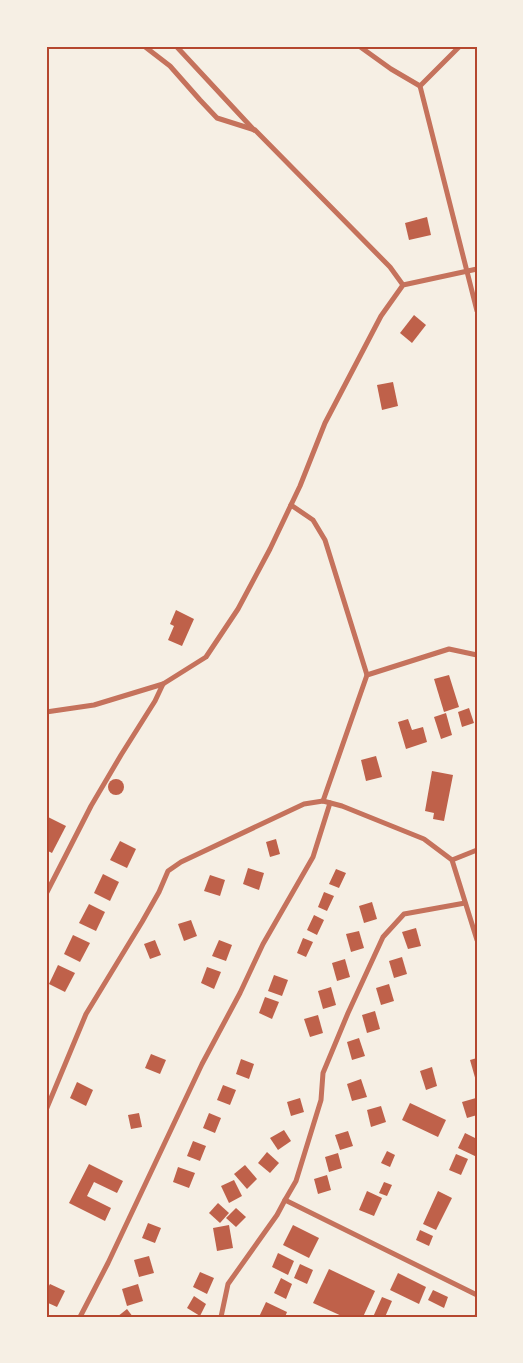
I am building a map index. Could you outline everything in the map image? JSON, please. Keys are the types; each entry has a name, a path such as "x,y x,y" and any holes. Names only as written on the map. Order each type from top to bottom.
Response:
{"street":[{"path":"144,46 170,66 217,118 255,130"},
{"path":"176,46 255,130 390,267 403,285"},
{"path":"359,46 390,69 420,86 477,311"},
{"path":"420,86 460,46"},
{"path":"46,712 94,705 163,684 206,656 238,609 270,549 300,486 326,423 381,316 403,285 477,269"},
{"path":"291,505 313,520 325,540 367,676 323,801"},
{"path":"367,676 449,649 477,655"},
{"path":"46,894 91,806 155,701 163,684"},
{"path":"46,1110 86,1014 142,922 168,871 181,862 304,804 323,801 342,806 424,840 452,860 477,940"},
{"path":"80,1317 108,1263 202,1064 240,993 263,944 312,857 330,803"},
{"path":"452,860 477,850"},
{"path":"221,1317 228,1284 277,1215 296,1182 321,1100 324,1072 348,1013 383,937 404,914 465,903"},
{"path":"286,1200 477,1295"}],"building":[{"path":"427,217 431,235 409,240 405,223"},
{"path":"414,315 426,325 412,343 400,333"},
{"path":"393,382 398,406 382,410 377,385"},
{"path":"176,610 194,619 182,646 168,640 174,626 170,624"},
{"path":"449,675 459,707 444,712 434,679"},
{"path":"469,708 474,723 462,727 458,712"},
{"path":"446,713 452,735 441,739 434,717"},
{"path":"408,719 412,730 423,727 427,742 406,749 398,722"},
{"path":"376,756 382,777 366,781 361,760"},
{"path":"432,771 453,775 444,821 433,819 434,813 425,811"},
{"path":"116,779 122,781 124,787 122,793 116,795 110,793 108,787 110,781"},
{"path":"46,816 66,826 52,853 46,850"},
{"path":"276,839 280,854 270,857 266,842"},
{"path":"120,841 136,849 127,868 110,860"},
{"path":"248,868 264,873 259,890 243,884"},
{"path":"336,869 346,873 339,888 329,884"},
{"path":"103,874 119,882 110,901 94,893"},
{"path":"210,875 225,880 220,896 204,891"},
{"path":"324,892 334,896 327,911 318,907"},
{"path":"372,902 377,919 364,923 359,906"},
{"path":"89,904 105,912 96,931 79,923"},
{"path":"314,915 324,920 317,935 307,930"},
{"path":"191,920 197,936 184,941 178,924"},
{"path":"416,928 421,946 408,949 402,932"},
{"path":"359,931 364,948 351,952 346,934"},
{"path":"73,935 90,943 80,962 64,954"},
{"path":"303,938 313,942 306,957 297,953"},
{"path":"155,940 161,955 150,959 144,944"},
{"path":"219,940 232,945 226,961 212,956"},
{"path":"402,957 407,974 394,978 389,961"},
{"path":"345,959 350,977 337,981 332,963"},
{"path":"58,965 75,973 65,992 49,984"},
{"path":"207,967 221,972 214,989 201,983"},
{"path":"274,975 288,980 282,996 268,991"},
{"path":"389,984 394,1001 381,1005 376,988"},
{"path":"331,987 336,1005 323,1009 318,991"},
{"path":"265,997 279,1002 272,1019 259,1013"},
{"path":"375,1011 380,1029 367,1033 362,1015"},
{"path":"318,1015 323,1033 310,1037 304,1019"},
{"path":"359,1038 365,1056 352,1060 347,1042"},
{"path":"151,1054 166,1060 160,1074 145,1068"},
{"path":"477,1058 477,1081 476,1081 470,1060"},
{"path":"241,1059 254,1064 249,1079 236,1074"},
{"path":"432,1067 437,1086 426,1090 420,1071"},
{"path":"361,1079 367,1097 352,1101 347,1084"},
{"path":"77,1082 93,1090 86,1106 70,1098"},
{"path":"223,1085 236,1090 230,1105 217,1100"},
{"path":"300,1098 304,1112 291,1116 287,1102"},
{"path":"476,1098 477,1115 467,1118 462,1102"},
{"path":"410,1103 446,1120 438,1137 402,1120"},
{"path":"381,1106 386,1122 371,1127 367,1110"},
{"path":"139,1113 142,1127 131,1129 128,1115"},
{"path":"209,1113 221,1118 215,1133 203,1128"},
{"path":"284,1130 291,1141 278,1150 270,1138"},
{"path":"348,1131 353,1146 340,1150 335,1135"},
{"path":"465,1133 477,1139 477,1157 458,1148"},
{"path":"193,1141 206,1146 200,1161 187,1156"},
{"path":"387,1151 395,1155 390,1167 381,1163"},
{"path":"267,1152 279,1163 270,1173 258,1163"},
{"path":"338,1153 342,1168 329,1172 325,1157"},
{"path":"456,1154 468,1159 461,1175 449,1170"},
{"path":"89,1164 123,1181 117,1193 94,1182 87,1196 111,1208 105,1221 69,1203"},
{"path":"245,1165 257,1179 247,1189 234,1174"},
{"path":"178,1167 195,1173 189,1188 173,1182"},
{"path":"327,1175 331,1190 318,1194 314,1179"},
{"path":"234,1180 242,1196 229,1203 221,1186"},
{"path":"384,1182 392,1185 387,1196 379,1193"},
{"path":"367,1191 382,1198 374,1216 359,1210"},
{"path":"438,1191 452,1198 436,1230 423,1224"},
{"path":"218,1203 229,1213 220,1223 209,1213"},
{"path":"236,1208 246,1217 236,1227 226,1218"},
{"path":"148,1223 161,1228 155,1243 142,1238"},
{"path":"229,1225 233,1248 217,1251 213,1228"},
{"path":"293,1225 319,1238 309,1258 283,1245"},
{"path":"420,1230 433,1236 429,1246 416,1240"},
{"path":"278,1253 294,1261 288,1275 272,1267"},
{"path":"149,1256 154,1273 139,1277 134,1260"},
{"path":"300,1264 313,1270 307,1284 294,1278"},
{"path":"329,1269 375,1291 363,1317 344,1317 313,1303"},
{"path":"200,1272 214,1278 207,1294 193,1287"},
{"path":"398,1273 426,1287 419,1304 390,1290"},
{"path":"281,1278 292,1284 286,1299 274,1293"},
{"path":"50,1284 65,1291 57,1307 46,1302 46,1291"},
{"path":"138,1284 143,1301 127,1306 122,1289"},
{"path":"433,1290 448,1297 444,1308 428,1300"},
{"path":"194,1296 206,1304 200,1316 187,1308"},
{"path":"382,1297 392,1301 385,1317 373,1317"},
{"path":"266,1302 287,1312 285,1317 259,1317"},
{"path":"127,1309 133,1317 117,1317"}]}
